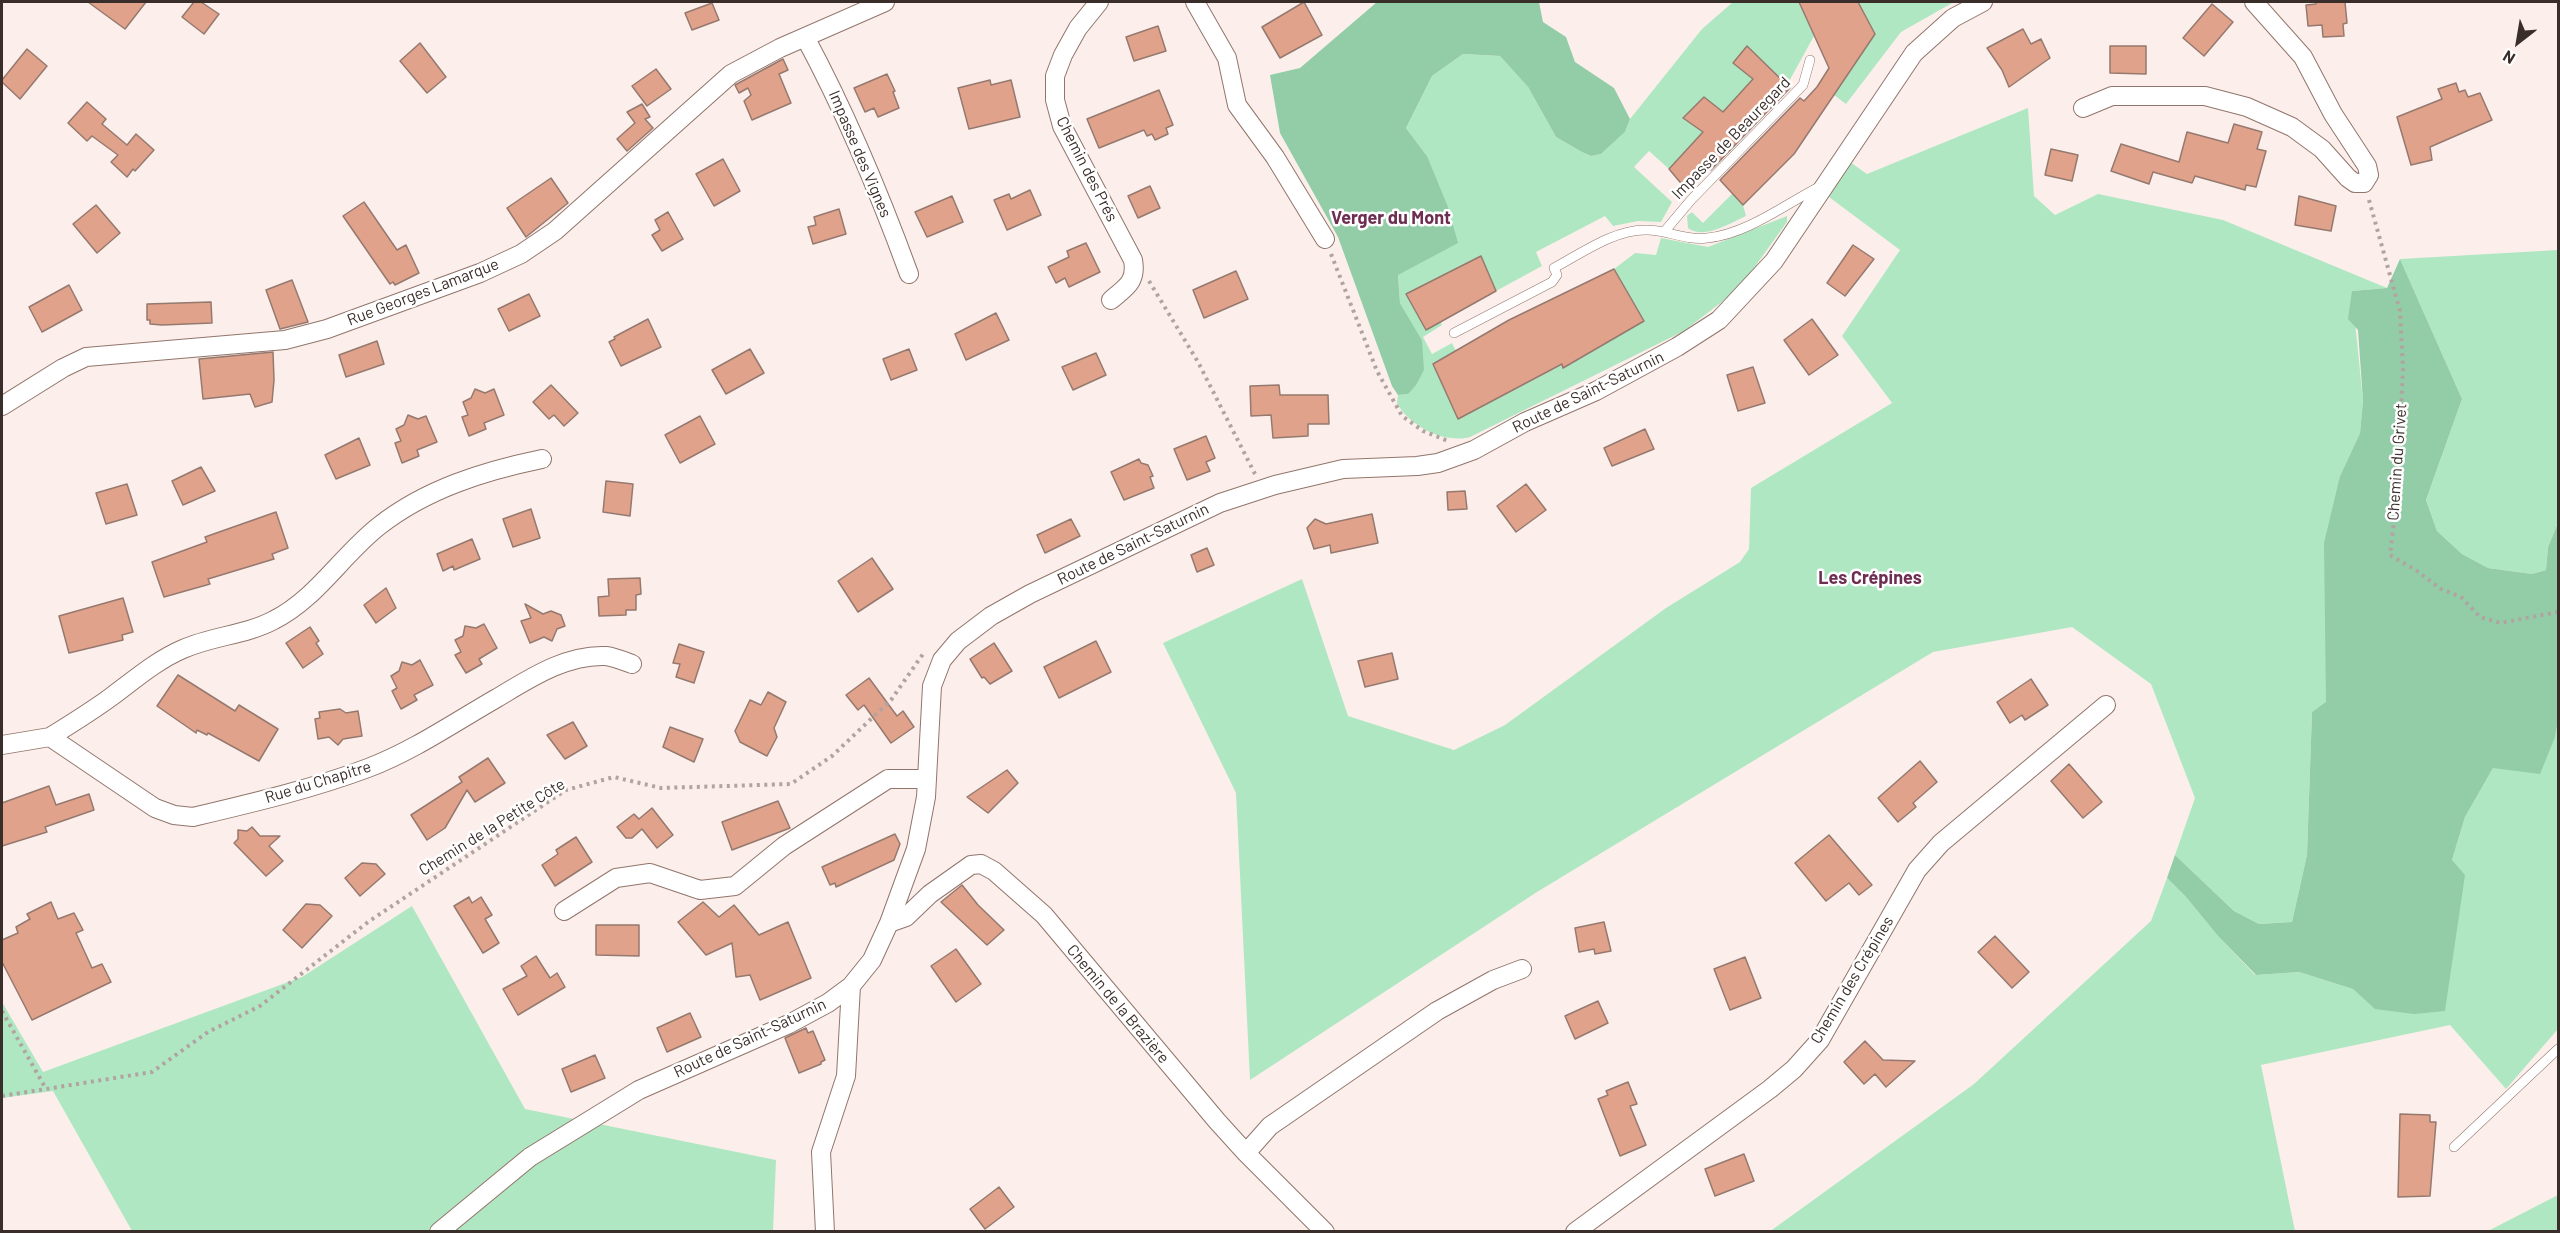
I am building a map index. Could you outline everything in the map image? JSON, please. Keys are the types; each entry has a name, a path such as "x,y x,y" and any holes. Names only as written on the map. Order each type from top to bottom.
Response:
{"street":[{"name":"Rue Georges Lamarque","path":"2,406 63,368 86,357 285,340 327,329 480,273 521,254 555,231 731,74 780,48 885,2"},
{"name":"Chemin des Prés","path":"1099,2 1077,28 1063,55 1055,76 1054,100 1062,126 1133,260 1135,273"},
{"path":"1196,2 1227,58 1237,105 1275,158 1325,239"},
{"name":"Route de Saint-Saturnin","path":"438,1232 530,1157 639,1090 789,1024 828,1003 851,986 872,960 890,923 916,849 926,797 932,686 942,660 958,641 991,616 1030,594 1220,502 1343,468 1417,466 1438,463 1474,450 1525,422 1596,391 1677,347 1719,320 1774,261 1914,53 1953,18 1983,2"},
{"path":"2083,108 2112,96 2205,96 2247,107 2292,127 2322,149 2348,178 2355,183 2364,183 2369,175 2367,166 2333,114 2303,57 2254,2"},
{"name":"Impasse des Vignes","path":"805,37 834,91 882,201 909,274"},
{"path":"1111,300 1131,282 1135,273"},
{"path":"2,745 50,737 109,699 144,671 181,649 274,621 299,603 378,526 412,503 459,481 542,459"},
{"name":"Rue du Chapitre","path":"50,737 155,808 174,815 193,817 309,788 370,767 418,743 532,677 558,665 583,658 607,656 632,664"},
{"name":"Chemin des Crépines","path":"1575,1232 1794,1069 1820,1040 1917,870 1941,843 2106,705"},
{"path":"564,911 616,878 650,873 700,890 735,886 784,846 888,779 926,779"},
{"name":"Chemin de la Brazière","path":"890,923 906,917 930,894 971,865 981,864 994,871 1044,915 1246,1153 1325,1232"},
{"path":"1246,1153 1270,1126 1437,1011 1493,980 1522,969"},
{"path":"825,1232 821,1152 846,1076 851,986"}],"lane":[{"name":"Impasse de Beauregard","path":"1664,232 1691,200 1803,85 1810,60"},
{"path":"1454,333 1552,282 1557,275 1554,268 1614,237 1636,230 1706,238 1746,227 1829,181"},
{"path":"2454,1147 2559,1049"}],"path":[{"name":"Chemin du Grivet","path":"2364,183 2400,311 2403,369 2397,496 2390,555 2418,571 2440,589 2461,597 2480,617 2500,623 2559,612"},
{"path":"1325,239 1377,371 1402,416 1423,431 1474,450"},
{"path":"1135,273 1150,282 1197,362 1262,489"},
{"name":"Chemin de la Petite Côte","path":"2,1096 152,1072 208,1032 260,1006 368,922 566,790 614,777 661,788 791,784 832,756 891,700 927,646"},
{"path":"2,1011 46,1090"}],"green space":[{"path":"1377,2 1539,2 1543,22 1566,37 1575,62 1614,88 1630,119 1625,132 1601,154 1591,156 1556,137 1528,87 1500,56 1463,54 1432,76 1406,128 1427,156 1448,207 1458,243 1398,275 1400,303 1422,340 1424,370 1408,394 1398,395 1392,386 1338,237 1280,133 1270,75 1300,68"},
{"path":"1733,2 1802,2 1799,3 1814,36 1787,85 1747,46 1753,79 1723,112 1704,97 1683,118 1703,132 1669,169 1649,151 1634,167 1672,202 1661,222 1638,221 1613,226 1605,216 1536,252 1542,266 1496,291 1480,256 1406,294 1426,330 1441,322 1442,325 1423,337 1432,354 1452,343 1456,351 1433,364 1458,419 1562,365 1564,368 1644,321 1614,269 1635,253 1656,255 1661,238 1708,247 1787,216 1787,222 1746,279 1723,301 1684,331 1470,437 1449,438 1419,426 1397,403 1398,395 1408,394 1422,340 1400,303 1398,275 1427,156 1406,128 1432,76 1463,54 1500,56 1528,87 1556,137 1591,156 1601,154 1625,132 1630,119 1702,29"},
{"path":"1858,2 1954,2 1901,32 1846,104 1834,95 1875,34"},
{"path":"2028,108 2034,196 2055,215 2098,194 2223,220 2387,288 2352,291 2363,401 2360,433 2340,476 2326,703 2312,712 2307,855 2292,922 2259,924 2234,911 2175,855 2195,798 2151,684 2072,627 1933,652 1537,892 1250,1080 1236,793 1163,643 1302,579 1348,716 1454,750 1505,725 1666,608 1740,562 1749,549 1751,488 1892,403 1842,336 1900,250 1829,197 1850,162 1867,174"},
{"path":"1733,193 1743,205 1746,216 1709,231 1694,231 1688,228 1687,216 1692,212 1703,223"},
{"path":"2558,250 2558,523 2548,547 2546,570 2532,574 2488,568 2462,554 2437,531 2426,500 2462,399 2400,259"},
{"path":"2400,259 2462,399 2426,500 2437,531 2462,554 2488,568 2532,574 2546,570 2548,547 2558,523 2558,721 2555,737 2540,774 2493,768 2465,817 2452,860 2465,875 2445,1011 2414,1014 2375,1009 2353,989 2299,972 2256,975 2167,878 2175,855 2234,911 2259,924 2292,922 2307,855 2312,712 2326,702 2324,543 2340,476 2360,433 2363,401 2358,330 2348,319 2352,291 2387,288"},
{"path":"2558,721 2558,1029 2506,1089 2450,1025 2261,1065 2295,1231 1769,1232 1974,1084 2151,921 2167,878 2255,975 2299,972 2353,989 2376,1009 2452,860 2465,817 2493,768 2555,737"},
{"path":"412,906 525,1109 776,1160 773,1231 132,1231 53,1091 2,1098 2,1002 43,1072 302,977"},
{"path":"2558,1195 2558,1231 2488,1231"}],"building":[{"path":"88,2 146,2 125,29"},
{"path":"194,2 201,2 219,14 204,34 182,17"},
{"path":"1304,2 1322,35 1280,58 1262,27"},
{"path":"1799,2 1858,2 1875,34 1794,154 1743,205 1720,180 1800,98 1804,101 1817,87 1829,68"},
{"path":"2316,2 2345,2 2347,23 2343,24 2344,36 2323,37 2322,25 2308,26 2306,5 2316,4"},
{"path":"712,3 719,20 692,30 685,13"},
{"path":"2212,4 2233,22 2204,56 2183,38"},
{"path":"1158,26 1166,51 1134,61 1126,37"},
{"path":"2023,29 2031,44 2041,39 2050,58 2009,87 2002,70 1987,48"},
{"path":"420,43 446,77 427,93 400,61"},
{"path":"1747,46 1790,88 1711,170 1708,167 1685,188 1669,169 1703,132 1683,118 1704,97 1723,112 1753,79 1733,63"},
{"path":"2110,46 2146,46 2146,74 2110,73"},
{"path":"27,49 47,66 20,99 2,80"},
{"path":"783,59 788,70 779,74 791,103 752,120 744,101 751,95 748,88 739,93 735,85"},
{"path":"656,69 671,89 647,106 632,86"},
{"path":"887,74 895,91 893,92 899,108 878,117 874,108 865,112 854,88"},
{"path":"990,80 991,85 1011,80 1020,117 969,129 958,88"},
{"path":"2456,83 2459,92 2465,90 2468,97 2480,93 2492,120 2430,147 2432,160 2411,165 2397,117 2442,99 2438,89"},
{"path":"1159,90 1173,125 1166,128 1168,134 1155,140 1152,134 1147,136 1144,130 1099,148 1087,119"},
{"path":"87,102 106,119 102,124 127,145 136,134 154,150 127,177 111,162 118,155 92,136 87,141 68,123"},
{"path":"642,104 650,117 645,119 653,128 627,151 617,139 635,123 627,112"},
{"path":"2234,124 2262,132 2257,149 2266,151 2256,187 2246,185 2245,190 2195,176 2192,183 2153,172 2149,184 2111,171 2121,144 2179,162 2187,132 2228,143"},
{"path":"2051,149 2078,155 2072,181 2045,175"},
{"path":"723,159 740,191 714,206 696,174"},
{"path":"551,178 568,203 526,237 507,208"},
{"path":"1150,186 1160,208 1138,218 1128,196"},
{"path":"1030,190 1041,215 1007,230 994,200 1009,194 1011,199"},
{"path":"952,196 963,222 927,237 915,212"},
{"path":"2299,196 2336,206 2331,231 2295,225"},
{"path":"364,202 397,250 406,245 419,273 395,285 393,282 390,284 343,216"},
{"path":"96,205 120,233 97,253 73,224"},
{"path":"839,209 846,234 813,244 808,227 816,225 814,217"},
{"path":"668,212 683,239 662,251 652,235 660,230 655,220"},
{"path":"1086,243 1100,272 1069,287 1065,278 1056,283 1048,267 1069,257 1067,251"},
{"path":"1853,245 1874,259 1845,296 1827,283"},
{"path":"1481,256 1496,291 1426,330 1406,294"},
{"path":"1614,269 1644,321 1563,368 1562,364 1458,419 1433,364 1509,320"},
{"path":"1236,271 1248,299 1204,318 1193,290"},
{"path":"292,280 308,322 280,329 266,290"},
{"path":"69,285 82,310 42,332 29,307"},
{"path":"529,294 540,316 509,331 498,309"},
{"path":"211,302 212,323 162,325 150,324 150,320 147,320 147,304"},
{"path":"996,313 1009,340 966,360 955,334"},
{"path":"648,319 661,347 621,366 609,342"},
{"path":"1812,319 1838,355 1809,375 1784,340"},
{"path":"377,341 384,364 346,377 339,355"},
{"path":"750,349 764,373 726,394 712,370"},
{"path":"909,349 917,370 891,380 883,359"},
{"path":"273,352 272,402 255,407 250,394 203,399 199,359"},
{"path":"1096,353 1106,375 1073,390 1062,367"},
{"path":"1753,367 1765,403 1738,411 1727,375"},
{"path":"551,385 578,413 564,426 554,415 549,419 533,402"},
{"path":"1279,385 1280,395 1328,395 1329,424 1308,424 1308,436 1273,438 1271,415 1251,416 1250,386"},
{"path":"475,389 485,393 494,389 504,415 484,423 486,429 469,436 462,417 468,415 463,402 471,398"},
{"path":"408,415 418,419 426,416 437,442 417,450 419,456 402,463 395,443 401,441 396,429 404,425"},
{"path":"700,416 715,444 680,463 665,435"},
{"path":"1645,429 1654,449 1612,466 1604,448"},
{"path":"1206,436 1215,458 1206,462 1210,471 1187,480 1174,449"},
{"path":"359,438 370,465 336,479 325,455"},
{"path":"1139,459 1141,463 1148,465 1153,476 1150,477 1154,488 1124,500 1111,472"},
{"path":"201,467 215,491 183,505 172,481"},
{"path":"606,481 633,484 630,516 603,512"},
{"path":"127,484 137,515 106,524 96,493"},
{"path":"1526,484 1546,510 1516,532 1497,506"},
{"path":"1465,491 1467,509 1448,510 1447,492"},
{"path":"531,509 540,538 513,547 503,519"},
{"path":"276,512 288,548 272,554 274,559 208,579 210,584 164,597 152,562 207,542 205,537"},
{"path":"1372,514 1378,543 1331,553 1330,545 1314,549 1307,528 1315,519 1326,524"},
{"path":"1071,519 1080,536 1045,553 1037,535"},
{"path":"472,539 480,559 454,570 453,566 443,571 437,554"},
{"path":"1207,548 1214,565 1197,572 1191,555"},
{"path":"872,558 893,589 858,612 838,581"},
{"path":"640,578 641,594 636,595 636,610 626,610 626,615 599,616 598,597 609,596 608,579"},
{"path":"386,588 396,608 376,623 364,605"},
{"path":"123,598 133,632 122,635 123,640 69,653 59,616"},
{"path":"525,604 543,614 551,611 561,615 565,626 557,629 552,641 544,637 530,643 521,621 531,618"},
{"path":"484,624 497,648 479,659 482,664 466,673 455,655 461,652 455,640 463,636 465,626 476,628"},
{"path":"310,627 319,641 316,643 323,654 303,668 286,643"},
{"path":"1096,641 1111,672 1059,698 1044,667"},
{"path":"994,643 1012,671 990,684 984,677 982,678 970,659"},
{"path":"679,644 704,652 694,683 676,677 680,664 673,663"},
{"path":"1392,653 1398,679 1365,687 1358,661"},
{"path":"420,660 433,685 414,695 417,700 401,709 392,691 397,688 391,676 399,671 402,662 412,665"},
{"path":"178,675 235,711 239,705 278,729 259,761 208,733 207,735 197,730 196,733 157,706"},
{"path":"869,678 897,716 903,711 914,727 891,743 864,705 858,710 846,695"},
{"path":"2031,679 2048,705 2025,720 2022,715 2010,723 1997,702"},
{"path":"768,692 786,702 774,728 777,737 767,756 740,742 735,731 750,700 761,705"},
{"path":"340,709 346,713 358,711 362,736 343,739 338,745 329,737 318,739 315,719 320,718 319,712"},
{"path":"573,722 587,746 565,759 547,735"},
{"path":"670,727 703,739 694,762 663,747"},
{"path":"488,758 505,783 475,802 467,790 445,828 427,840 411,815 462,782 459,777"},
{"path":"1920,761 1937,782 1913,803 1916,807 1898,822 1878,798"},
{"path":"2069,764 2102,802 2083,818 2051,781"},
{"path":"1007,770 1018,783 988,813 967,797"},
{"path":"49,786 56,805 89,794 94,810 45,827 47,832 2,846 2,803"},
{"path":"778,801 790,828 732,850 722,822"},
{"path":"652,808 673,835 657,848 642,829 632,838 626,838 617,827 634,814 639,819"},
{"path":"252,827 260,836 280,836 269,846 283,861 266,876 234,843 238,839 238,830 247,831"},
{"path":"895,834 900,844 894,860 836,887 835,883 830,885 822,867"},
{"path":"1829,835 1872,885 1859,895 1849,883 1826,901 1795,863"},
{"path":"576,837 592,862 555,886 542,865 558,854 556,850"},
{"path":"362,863 376,864 385,874 360,896 345,878"},
{"path":"962,885 978,905 1004,930 987,945 941,902"},
{"path":"469,897 472,903 481,897 492,915 485,919 499,943 483,953 454,906"},
{"path":"51,902 58,919 74,913 83,930 76,933 92,968 102,964 111,982 32,1020 2,962 2,940 18,933 16,927 30,919 27,914"},
{"path":"703,902 719,917 734,905 759,935 788,922 811,978 760,1000 750,975 736,977 732,943 706,955 678,922"},
{"path":"306,904 320,905 332,916 302,948 283,930"},
{"path":"1604,922 1611,951 1595,954 1594,949 1579,952 1575,928"},
{"path":"596,925 639,925 639,956 596,955"},
{"path":"1995,936 2029,972 2012,988 1978,952"},
{"path":"956,949 981,984 956,1002 931,966"},
{"path":"536,956 550,978 557,973 565,987 518,1015 503,989 527,976 521,966"},
{"path":"1745,957 1761,998 1730,1010 1714,969"},
{"path":"1598,1001 1608,1023 1575,1039 1565,1016"},
{"path":"690,1013 701,1037 667,1052 657,1028"},
{"path":"806,1028 808,1033 813,1031 825,1060 799,1073 785,1038"},
{"path":"1865,1041 1883,1060 1915,1061 1886,1087 1875,1074 1864,1084 1844,1062"},
{"path":"595,1055 605,1078 571,1092 562,1069"},
{"path":"1628,1082 1637,1104 1630,1106 1646,1145 1620,1156 1598,1099 1608,1095 1606,1091"},
{"path":"2400,1114 2430,1115 2430,1122 2436,1122 2430,1196 2398,1197"},
{"path":"1744,1154 1754,1181 1715,1196 1705,1169"},
{"path":"999,1187 1014,1207 985,1229 970,1209"}],"district":[{"name":"Verger du Mont","path":"1391,218"},
{"name":"Les Crépines","path":"1870,578"}]}
